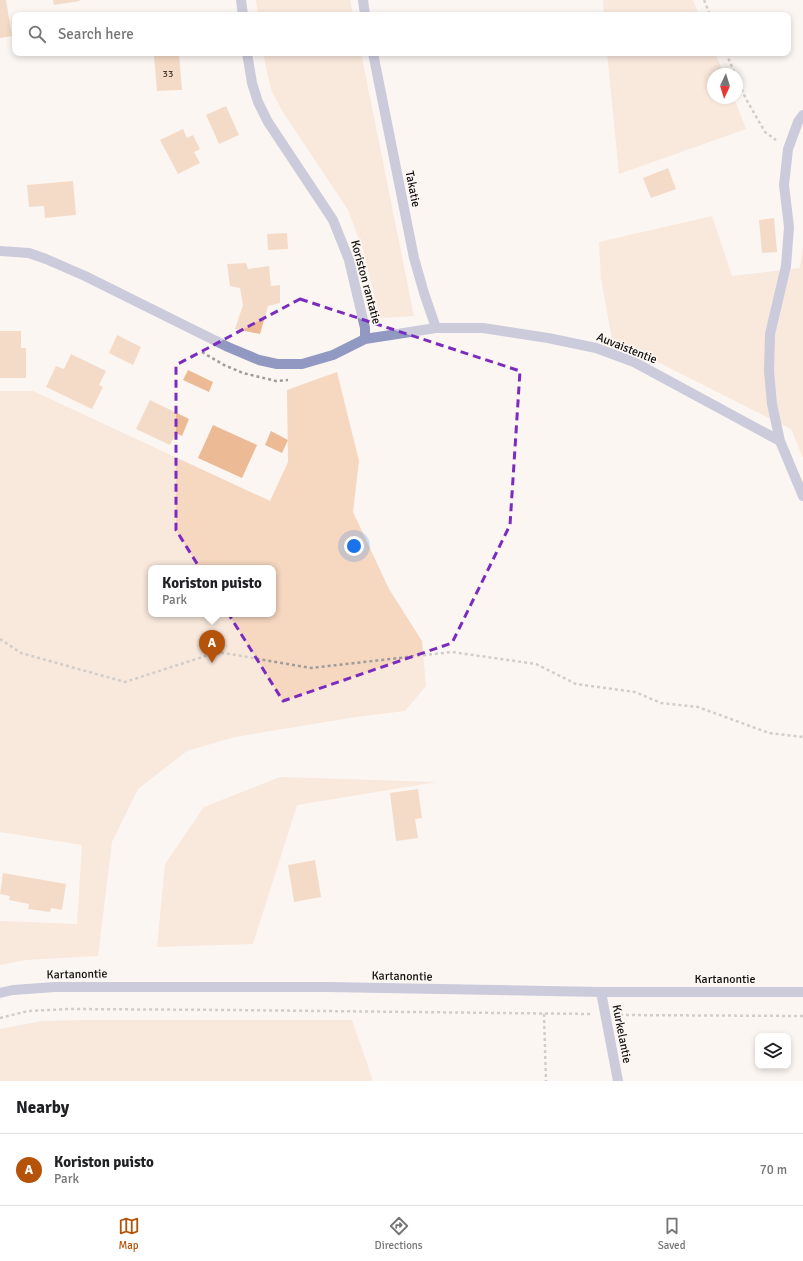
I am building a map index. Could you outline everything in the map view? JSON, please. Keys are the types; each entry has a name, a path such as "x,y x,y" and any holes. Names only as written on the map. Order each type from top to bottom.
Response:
{"street":[{"path":"241,0 243,12"},
{"path":"362,0 365,12"},
{"name":"Koriston rantatie","path":"0,251 28,254 46,259 85,276 228,347 259,360 277,364 302,364 333,355 366,339 365,328 349,260 333,220 268,122 258,102 252,82 248,56"},
{"name":"Takatie","path":"374,56 414,258 436,328"},
{"path":"803,115 798,122 788,149 784,185 789,227 786,266 770,334 769,371 772,404 780,441 803,496"},
{"name":"Auvaistentie","path":"366,339 436,328 483,328 548,338 596,348 634,362 780,441"},
{"name":"Kartanontie","path":"0,993 20,989 54,987 320,987 601,992 803,992"},
{"name":"Kurkelantie","path":"601,992 618,1081"}],"path":[{"path":"704,0 709,12"},
{"path":"727,56 732,68"},
{"path":"743,92 764,132 788,149"},
{"path":"0,639 21,653 125,682 218,652 311,668 452,652 536,664 576,684 635,692 661,703 698,707 769,733 803,737"},
{"path":"0,1018 28,1011 69,1009 560,1014"},
{"path":"544,1014 546,1081"},
{"path":"638,1015 803,1016"}],"highlighted area":[{"path":"300,299 520,371 510,525 452,643 283,701 176,530 176,365"}],"shaded area":[{"path":"256,0 350,0 352,12 258,12"},
{"path":"603,0 693,0 698,12 604,12"},
{"path":"264,56 362,56 414,316 380,318 363,250 348,210 283,112 272,92"},
{"path":"607,56 716,56 721,68 707,68 707,104 736,104 746,129 619,174"},
{"path":"712,216 732,276 800,268 803,246 803,458 791,429 612,339 601,279 599,242"},
{"path":"337,372 359,461 353,512 389,589 422,641 426,686 405,711 356,717 235,737 187,751 138,789 112,842 98,956 25,960 0,965 0,921 77,924 82,845 0,832 0,391 33,391 270,501 288,462 287,390"},
{"path":"280,777 437,782 297,805 253,944 157,947 165,864 204,807"},
{"path":"352,1020 373,1081 0,1081 0,1029 42,1021"}],"building":[{"path":"0,0 6,0 12,36 0,38"},
{"path":"53,0 79,0 80,1 54,5"},
{"path":"154,56 179,56 182,90 157,91"},
{"path":"226,106 239,135 219,144 206,115"},
{"path":"183,129 187,138 193,135 200,149 194,152 200,163 178,174 160,140"},
{"path":"668,168 676,189 651,198 643,178"},
{"path":"73,181 76,215 45,218 44,206 29,207 27,185"},
{"path":"774,218 777,252 762,253 759,220"},
{"path":"287,233 288,249 268,250 267,234"},
{"path":"246,263 248,269 269,266 271,286 280,285 280,303 268,306 260,334 235,329 243,305 240,288 230,286 227,264"},
{"path":"0,331 21,331 21,348 26,348 26,378 0,378"},
{"path":"117,335 141,347 133,365 109,353"},
{"path":"71,354 106,371 99,385 103,387 92,409 46,387 56,366 64,369"},
{"path":"188,370 213,382 209,392 183,380"},
{"path":"150,400 189,419 182,436 176,433 170,445 136,429"},
{"path":"213,425 257,445 242,478 198,458"},
{"path":"271,431 288,440 282,453 265,445"},
{"path":"418,789 422,818 415,819 418,838 396,841 390,793"},
{"path":"315,860 321,897 294,902 288,865"},
{"path":"3,873 66,884 62,910 51,908 50,912 28,909 29,904 9,900 10,896 0,894"}],"place":[{"name":"Koriston puisto","path":"212,663"}]}
